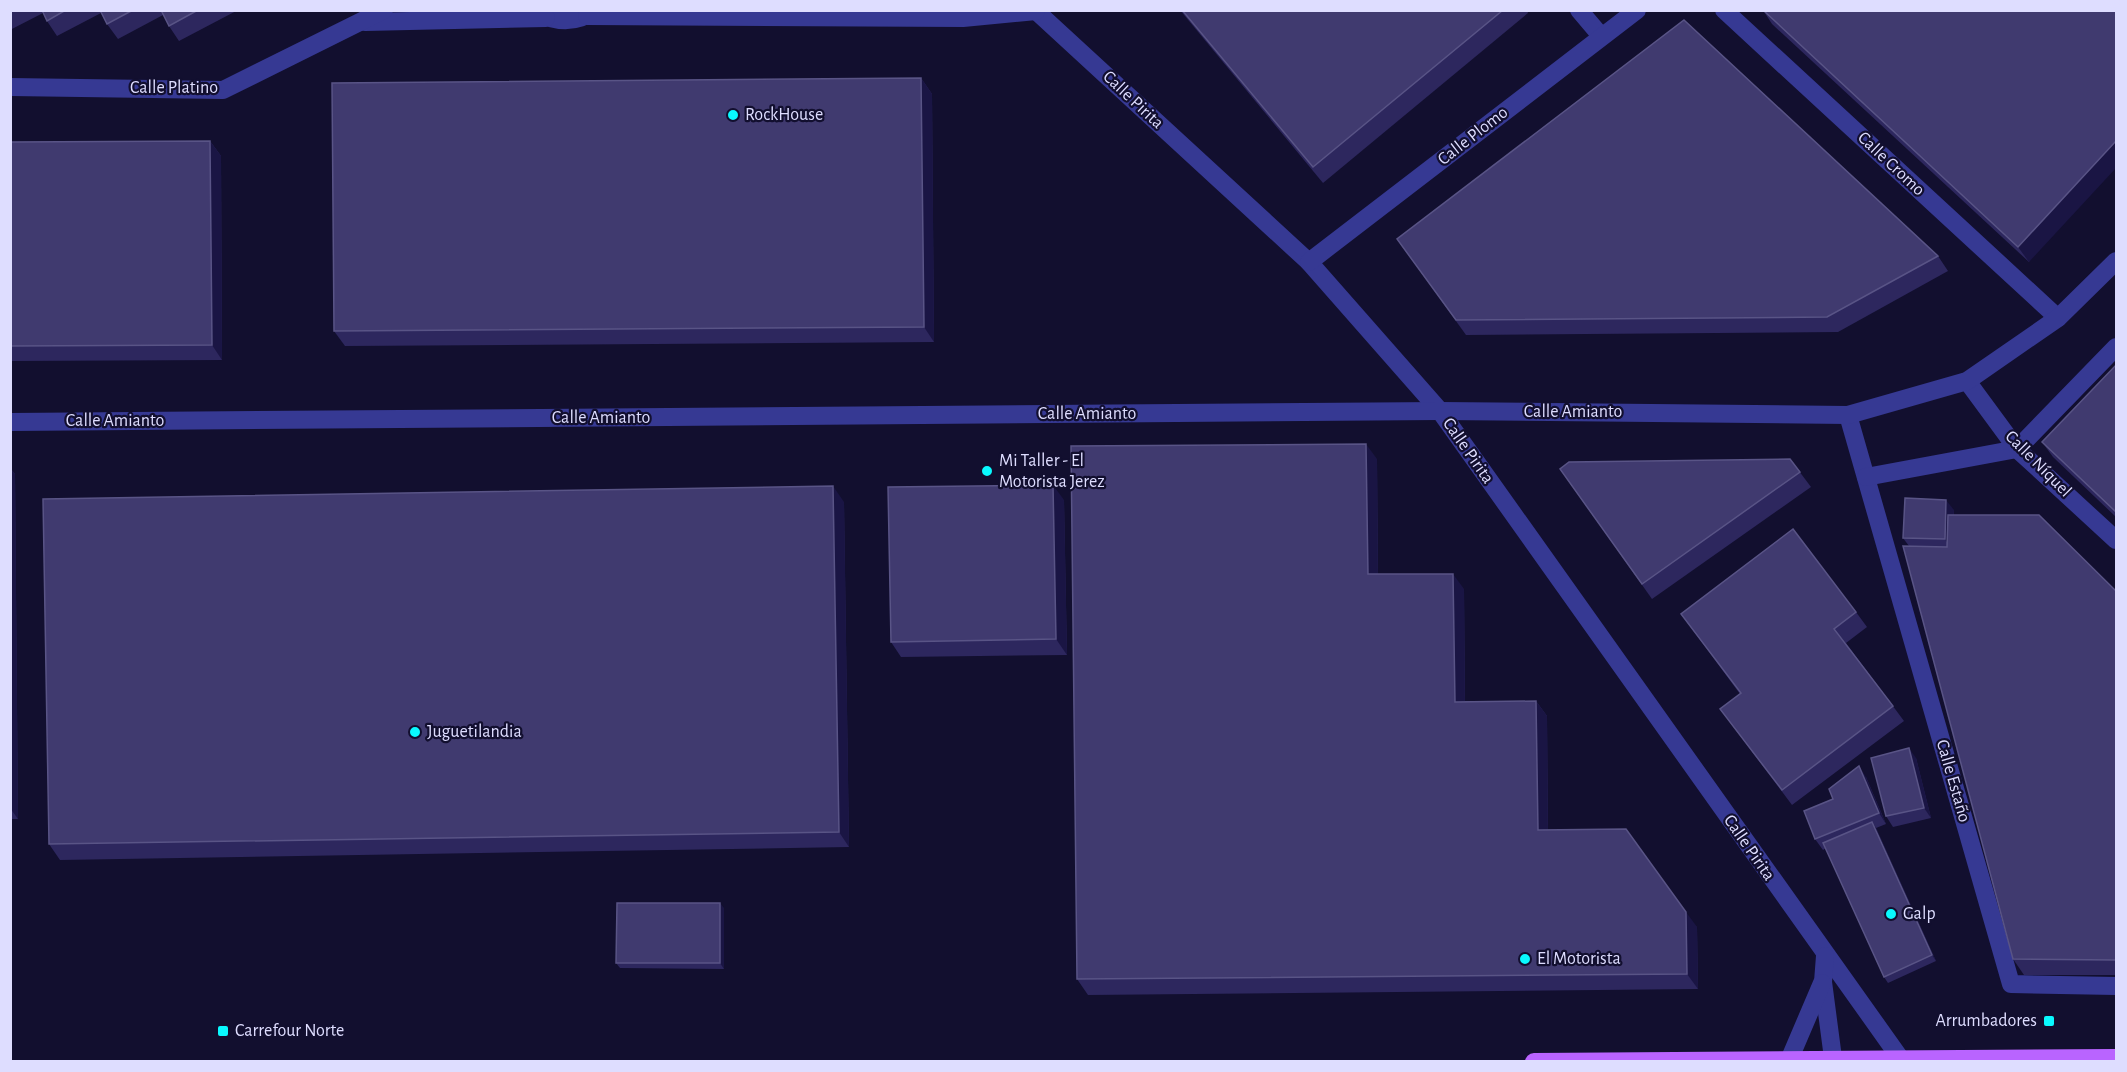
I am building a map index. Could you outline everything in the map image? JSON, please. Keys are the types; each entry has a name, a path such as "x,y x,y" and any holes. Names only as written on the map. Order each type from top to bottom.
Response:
{"main road":[{"path":"1534,1062 2116,1058"}],"street":[{"name":"Calle Platino","path":"10,87 223,90 384,10"},
{"path":"1579,10 1601,36"},
{"name":"Calle Plomo","path":"1309,262 1637,10"},
{"name":"Calle Cromo","path":"1724,10 2058,318"},
{"path":"591,13 963,18 1035,11"},
{"name":"Calle Pirita","path":"1035,11 1309,262 1440,411 1825,956 1889,1059"},
{"name":"Calle Platino","path":"357,23 540,14 566,21 591,13"},
{"name":"Calle Amianto","path":"10,422 1440,411 1848,415 1967,381 2058,318 2116,261"},
{"path":"1866,477 2017,448 2116,346"},
{"name":"Calle Níquel","path":"1967,381 2017,448 2116,540"},
{"name":"Calle Estaño","path":"1848,415 2011,984 2116,986"},
{"path":"1825,956 1823,982 1833,1060"},
{"path":"1790,1059 1823,982"}],"building":[{"path":"42,10 66,10 47,21"},
{"path":"100,10 133,10 107,24"},
{"path":"161,10 198,10 169,26"},
{"path":"1182,10 1503,10 1313,167"},
{"path":"1763,10 2116,10 2116,141 2018,247"},
{"path":"1684,20 1938,256 1827,317 1456,320 1397,239"},
{"path":"921,78 924,327 334,331 332,83"},
{"path":"210,141 212,345 10,346 10,142"},
{"path":"2116,365 2116,512 2042,442"},
{"path":"1366,444 1368,574 1453,574 1455,702 1536,701 1538,830 1626,829 1686,912 1687,974 1077,979 1071,446"},
{"path":"1790,459 1800,472 1642,584 1560,469 1569,462"},
{"path":"1053,485 1056,639 891,642 888,487"},
{"path":"833,486 839,832 49,844 43,499"},
{"path":"1905,498 1946,500 1945,539 1903,538"},
{"path":"1948,515 2039,515 2116,591 2116,960 2013,959 1903,546 1947,547"},
{"path":"1793,529 1856,612 1834,629 1893,706 1782,790 1720,709 1741,693 1681,614"},
{"path":"1909,748 1924,808 1886,816 1871,758"},
{"path":"1859,766 1879,813 1815,839 1804,811 1833,799 1829,789"},
{"path":"1872,822 1932,955 1884,977 1823,843"},
{"path":"617,903 720,903 720,963 616,963"}],"place":[{"name":"RockHouse","path":"733,115"},
{"name":"Mi Taller - El Motorista Jerez","path":"987,471"},
{"name":"Juguetilandia","path":"415,732"},
{"name":"Galp","path":"1891,914"},
{"name":"El Motorista","path":"1525,959"},
{"name":"Arrumbadores","path":"2049,1021"},
{"name":"Carrefour Norte","path":"223,1031"}]}
